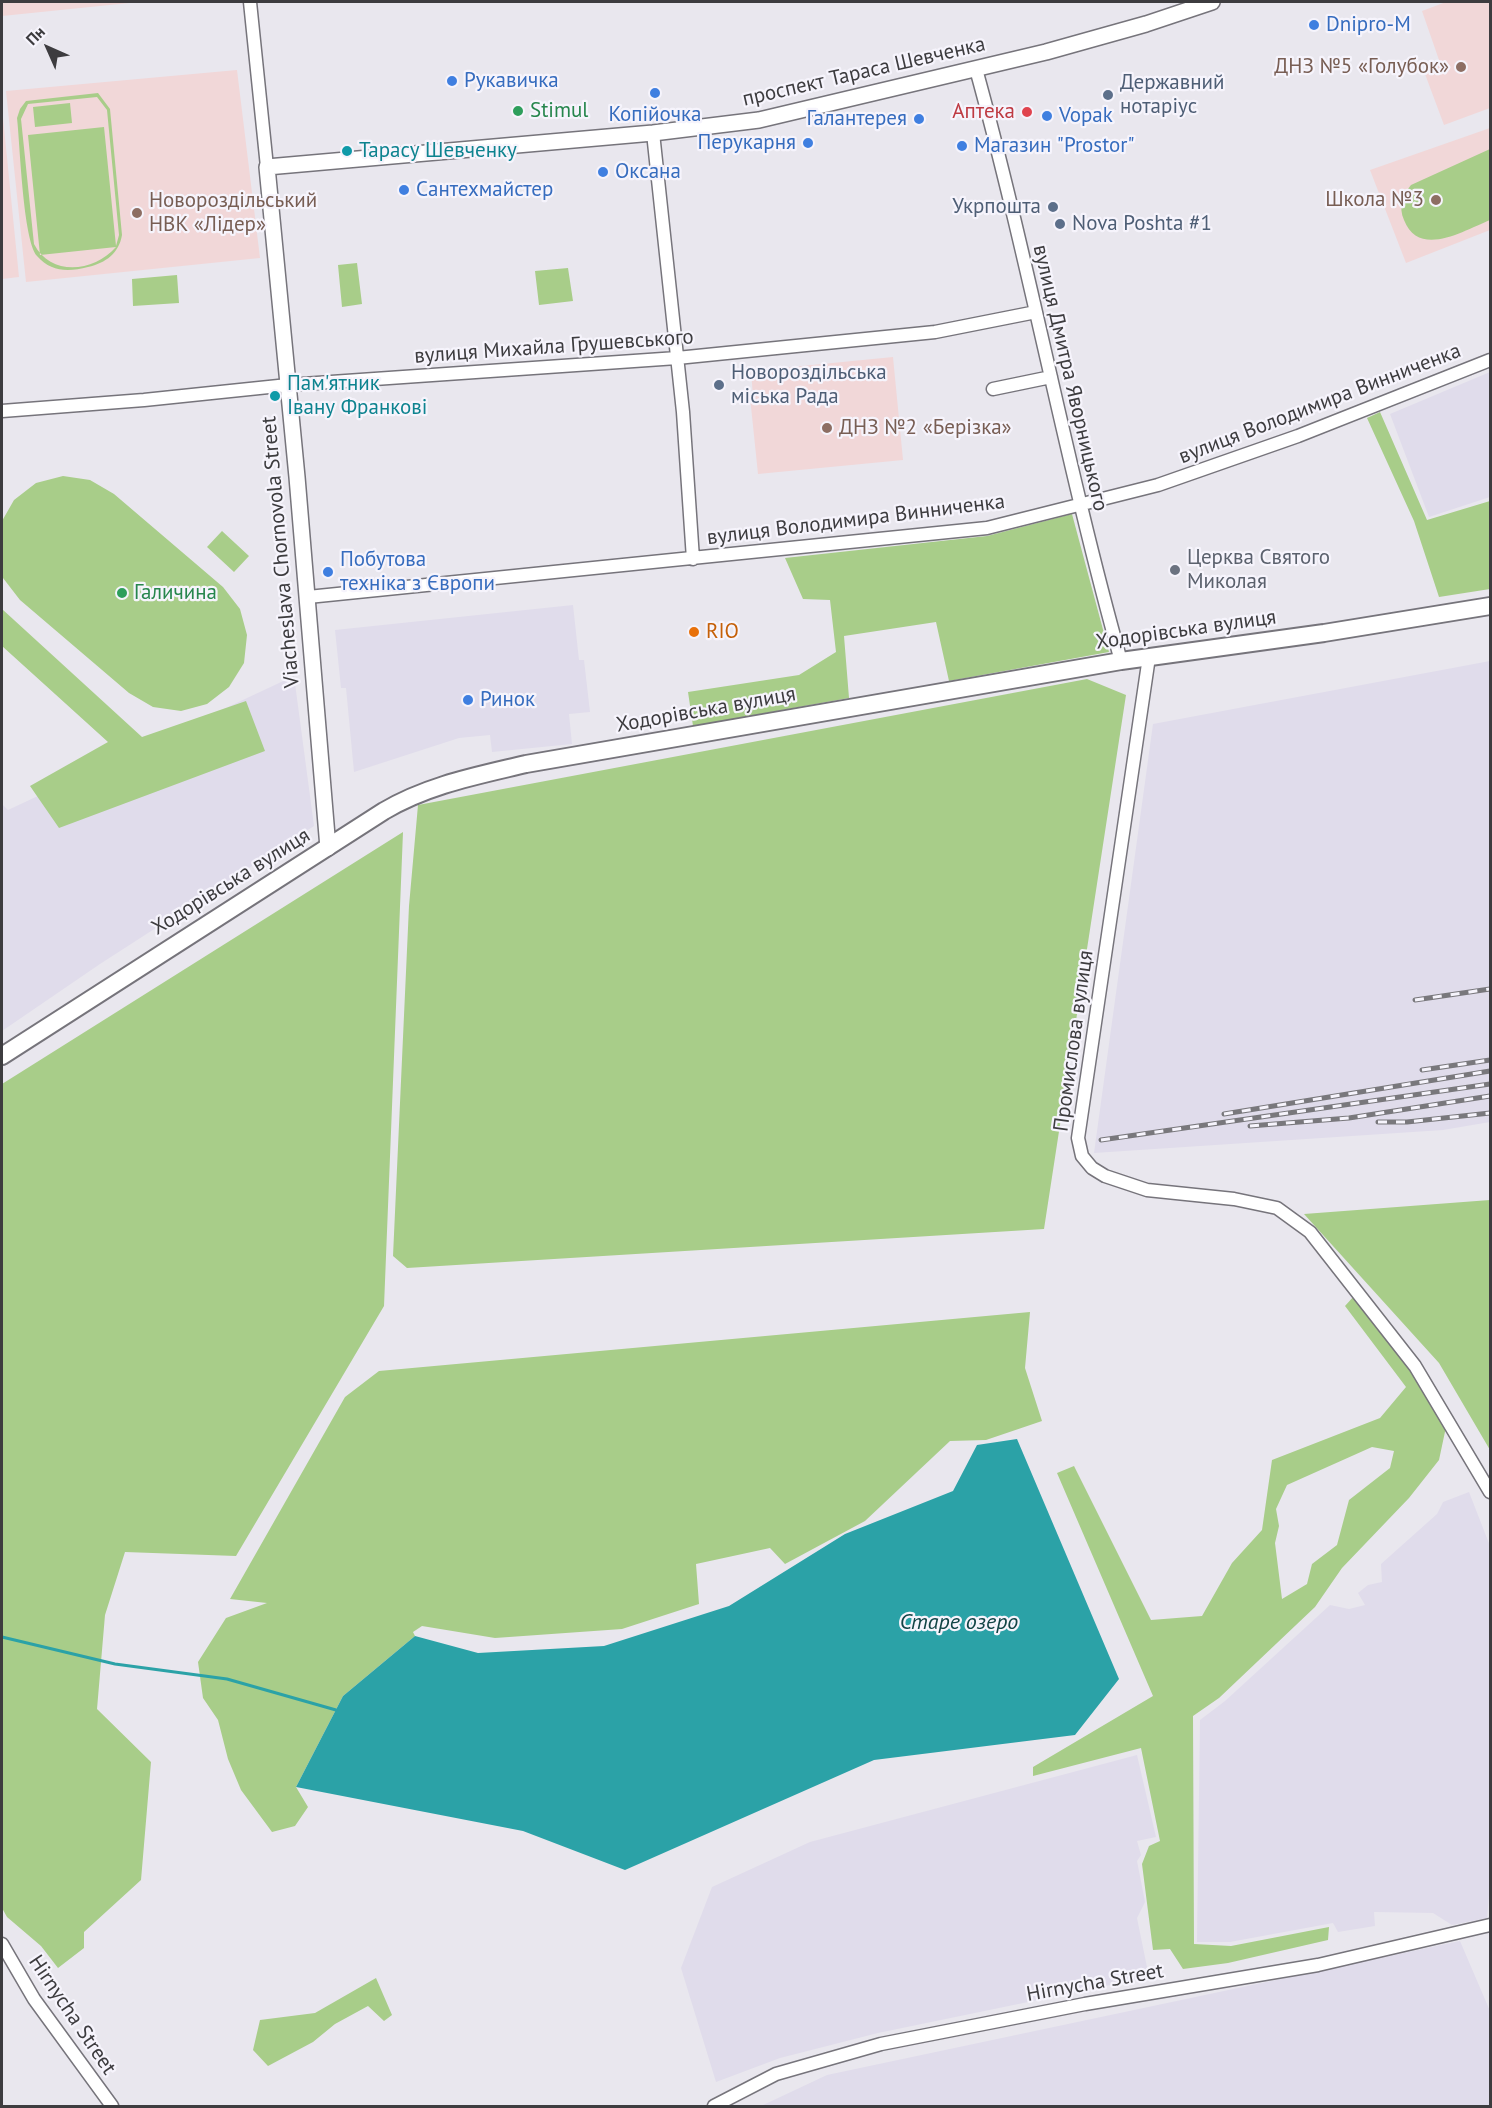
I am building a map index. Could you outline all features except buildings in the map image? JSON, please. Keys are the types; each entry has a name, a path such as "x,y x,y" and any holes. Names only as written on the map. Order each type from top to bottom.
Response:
{"main road":[{"name":"Ходорівська вулиця","path":"2,1056 412,795 438,785 526,764 1121,661 1491,606"}],"street":[{"name":"Viacheslava Chornovola Street","path":"250,2 308,597 328,848"},
{"name":"проспект Тараса Шевченка","path":"267,167 653,133 759,120 976,69 1146,24 1212,2"},
{"name":"вулиця Дмитра Яворницького","path":"976,69 1121,661"},
{"path":"653,133 677,358 693,559"},
{"name":"вулиця Михайла Грушевського","path":"2,411 144,400 288,385 677,358 935,332 1036,312"},
{"name":"вулиця Володимира Винниченка","path":"308,597 987,528 1158,485 1298,436 1491,360"},
{"path":"993,389 1051,377"},
{"name":"Промислова вулиця","path":"1149,657 1078,1138 1082,1156 1092,1168 1105,1176 1137,1186 1234,1199 1277,1208 1310,1232 1415,1366 1491,1492"},
{"name":"Hirnycha Street","path":"714,2106 776,2074 880,2044 1085,2004 1318,1965 1491,1925"},
{"name":"Hirnycha Street","path":"2,1944 34,1999 112,2106"}],"shaded area":[{"path":"2,2 139,2 2,16"},
{"name":"ДНЗ №5 «Голубок»","path":"1446,2 1490,2 1490,108 1444,125 1425,74 1439,60 1422,11"},
{"name":"Новороздільський НВК «Лідер»","path":"237,70 260,258 26,282 6,91"},
{"path":"2,108 19,277 2,279"},
{"name":"Школа №3","path":"1490,128 1490,230 1406,263 1370,170"},
{"name":"ДНЗ №2 «Берізка»","path":"893,357 903,460 758,474 750,397 753,396 751,371"},
{"path":"1490,372 1490,497 1429,517 1390,414"},
{"name":"Ринок","path":"573,605 579,660 584,660 590,712 569,714 572,744 492,752 490,735 459,738 354,772 346,688 341,688 335,630"},
{"path":"1490,661 1490,1122 1443,1130 1094,1153 1153,724"},
{"path":"294,676 314,826 100,964 2,1031 2,804 8,810"},
{"path":"1469,1492 1490,1546 1490,1884 1487,1918 1452,1925 1433,1913 1374,1912 1375,1926 1338,1932 1333,1923 1230,1942 1197,1942 1200,1720 1225,1701 1330,1605 1349,1609 1365,1605 1358,1593 1368,1585 1382,1582 1381,1564 1437,1514 1443,1502"},
{"path":"1137,1755 1156,1837 1137,1841 1141,1855 1137,1861 1145,1902 1137,1918 1149,1977 878,2033 780,2058 716,2082 681,1968 712,1887 810,1842"},
{"path":"1460,1941 1490,2011 1490,2106 761,2106 827,2075"}],"green space":[{"path":"98,93 110,109 122,235 115,252 100,263 81,269 54,268 42,261 32,247 25,212 17,118 26,101","holes":["97,97 107,110 119,235 116,246 104,127 28,135 40,252 34,244 21,119 28,104","116,247 96,262 85,266 62,266 42,255"]},
{"path":"70,103 72,123 35,127 33,107"},
{"path":"1490,149 1490,220 1456,235 1431,240 1420,238 1411,232 1404,220 1401,206 1411,185"},
{"path":"357,263 362,304 342,307 338,265"},
{"path":"568,268 573,301 539,305 535,271"},
{"path":"177,275 179,303 133,306 132,279"},
{"path":"1380,412 1427,520 1490,501 1490,589 1439,597 1414,521 1367,418"},
{"name":"Галичина","path":"63,476 90,480 114,494 223,587 240,609 247,635 244,663 229,687 207,704 181,711 153,707 129,693 20,600 3,578 2,521 14,500 36,483"},
{"path":"1072,514 1109,652 949,681 936,622 844,636 849,698 693,726 688,692 799,675 836,652 830,600 803,599 785,558 987,536"},
{"path":"222,531 249,556 234,572 207,547"},
{"path":"2,609 142,737 246,701 265,751 59,828 30,786 108,742 2,646"},
{"path":"1087,679 1126,695 1044,1229 407,1268 393,1256 409,906 418,805"},
{"path":"403,832 384,1306 236,1556 125,1552 105,1615 97,1709 151,1762 141,1880 84,1932 84,1948 58,1968 41,1946 7,1917 2,1908 2,1084"},
{"path":"1490,1200 1490,1450 1439,1363 1304,1214"},
{"path":"1354,1296 1415,1375 1446,1427 1439,1460 1409,1498 1342,1568 1315,1607 1219,1698 1193,1716 1194,1944 1231,1946 1329,1927 1328,1940 1228,1963 1183,1969 1170,1949 1153,1950 1142,1864 1149,1846 1160,1841 1141,1748 1033,1776 1033,1767 1153,1696 1057,1473 1074,1466 1151,1620 1202,1616 1232,1563 1262,1530 1272,1460 1380,1418 1406,1387 1345,1306","holes":["1372,1447 1394,1451 1390,1468 1349,1500 1337,1545 1312,1564 1307,1584 1282,1599 1275,1543 1279,1526 1276,1509 1287,1485"]},
{"path":"1030,1312 1025,1368 1042,1421 986,1440 950,1441 865,1521 785,1564 770,1548 696,1564 699,1604 622,1629 495,1638 422,1626 413,1632 415,1636 343,1696 296,1787 308,1807 295,1826 272,1832 241,1790 228,1759 218,1720 203,1698 198,1662 226,1618 267,1603 230,1599 345,1397 379,1371"},
{"path":"376,1978 392,2015 384,2021 368,2006 335,2024 313,2042 268,2066 253,2050 260,2020 315,2013"}],"water":[{"name":"Старе озеро","path":"1017,1439 1119,1679 1075,1735 874,1760 625,1870 523,1831 296,1787 343,1696 415,1636 478,1653 604,1646 729,1606 845,1534 953,1491 977,1445"}],"waterway":[{"path":"2,1637 115,1664 227,1679 336,1710"}],"railway":[{"path":"1415,1000 1490,989"},
{"path":"1422,1070 1490,1060"},
{"path":"1224,1114 1490,1071"},
{"path":"1101,1140 1490,1084"},
{"path":"1250,1126 1349,1118 1490,1096"},
{"path":"1378,1122 1407,1122 1490,1113"}],"place":[{"name":"Dnipro-M","path":"1314,25"},
{"name":"ДНЗ №5 «Голубок»","path":"1461,67"},
{"name":"Рукавичка","path":"452,81"},
{"name":"Копійочка","path":"655,93"},
{"name":"Державний нотаріус","path":"1108,95"},
{"name":"Stimul","path":"518,111"},
{"name":"Аптека","path":"1027,112"},
{"name":"Vopak","path":"1047,116"},
{"name":"Галантерея","path":"919,119"},
{"name":"Перукарня","path":"808,143"},
{"name":"Магазин \"Prostor\"","path":"962,146"},
{"name":"Тарасу Шевченку","path":"347,151"},
{"name":"Оксана","path":"603,172"},
{"name":"Сантехмайстер","path":"404,190"},
{"name":"Школа №3","path":"1436,200"},
{"name":"Укрпошта","path":"1053,207"},
{"name":"Новороздільський НВК «Лідер»","path":"137,213"},
{"name":"Nova Poshta #1","path":"1060,224"},
{"name":"Новороздільська міська Рада","path":"719,385"},
{"name":"Пам'ятник Івану Франкові","path":"275,396"},
{"name":"ДНЗ №2 «Берізка»","path":"827,428"},
{"name":"Церква Святого Миколая","path":"1175,570"},
{"name":"Побутова техніка з Європи","path":"328,572"},
{"name":"Галичина","path":"122,593"},
{"name":"RIO","path":"694,632"},
{"name":"Ринок","path":"468,700"}]}
